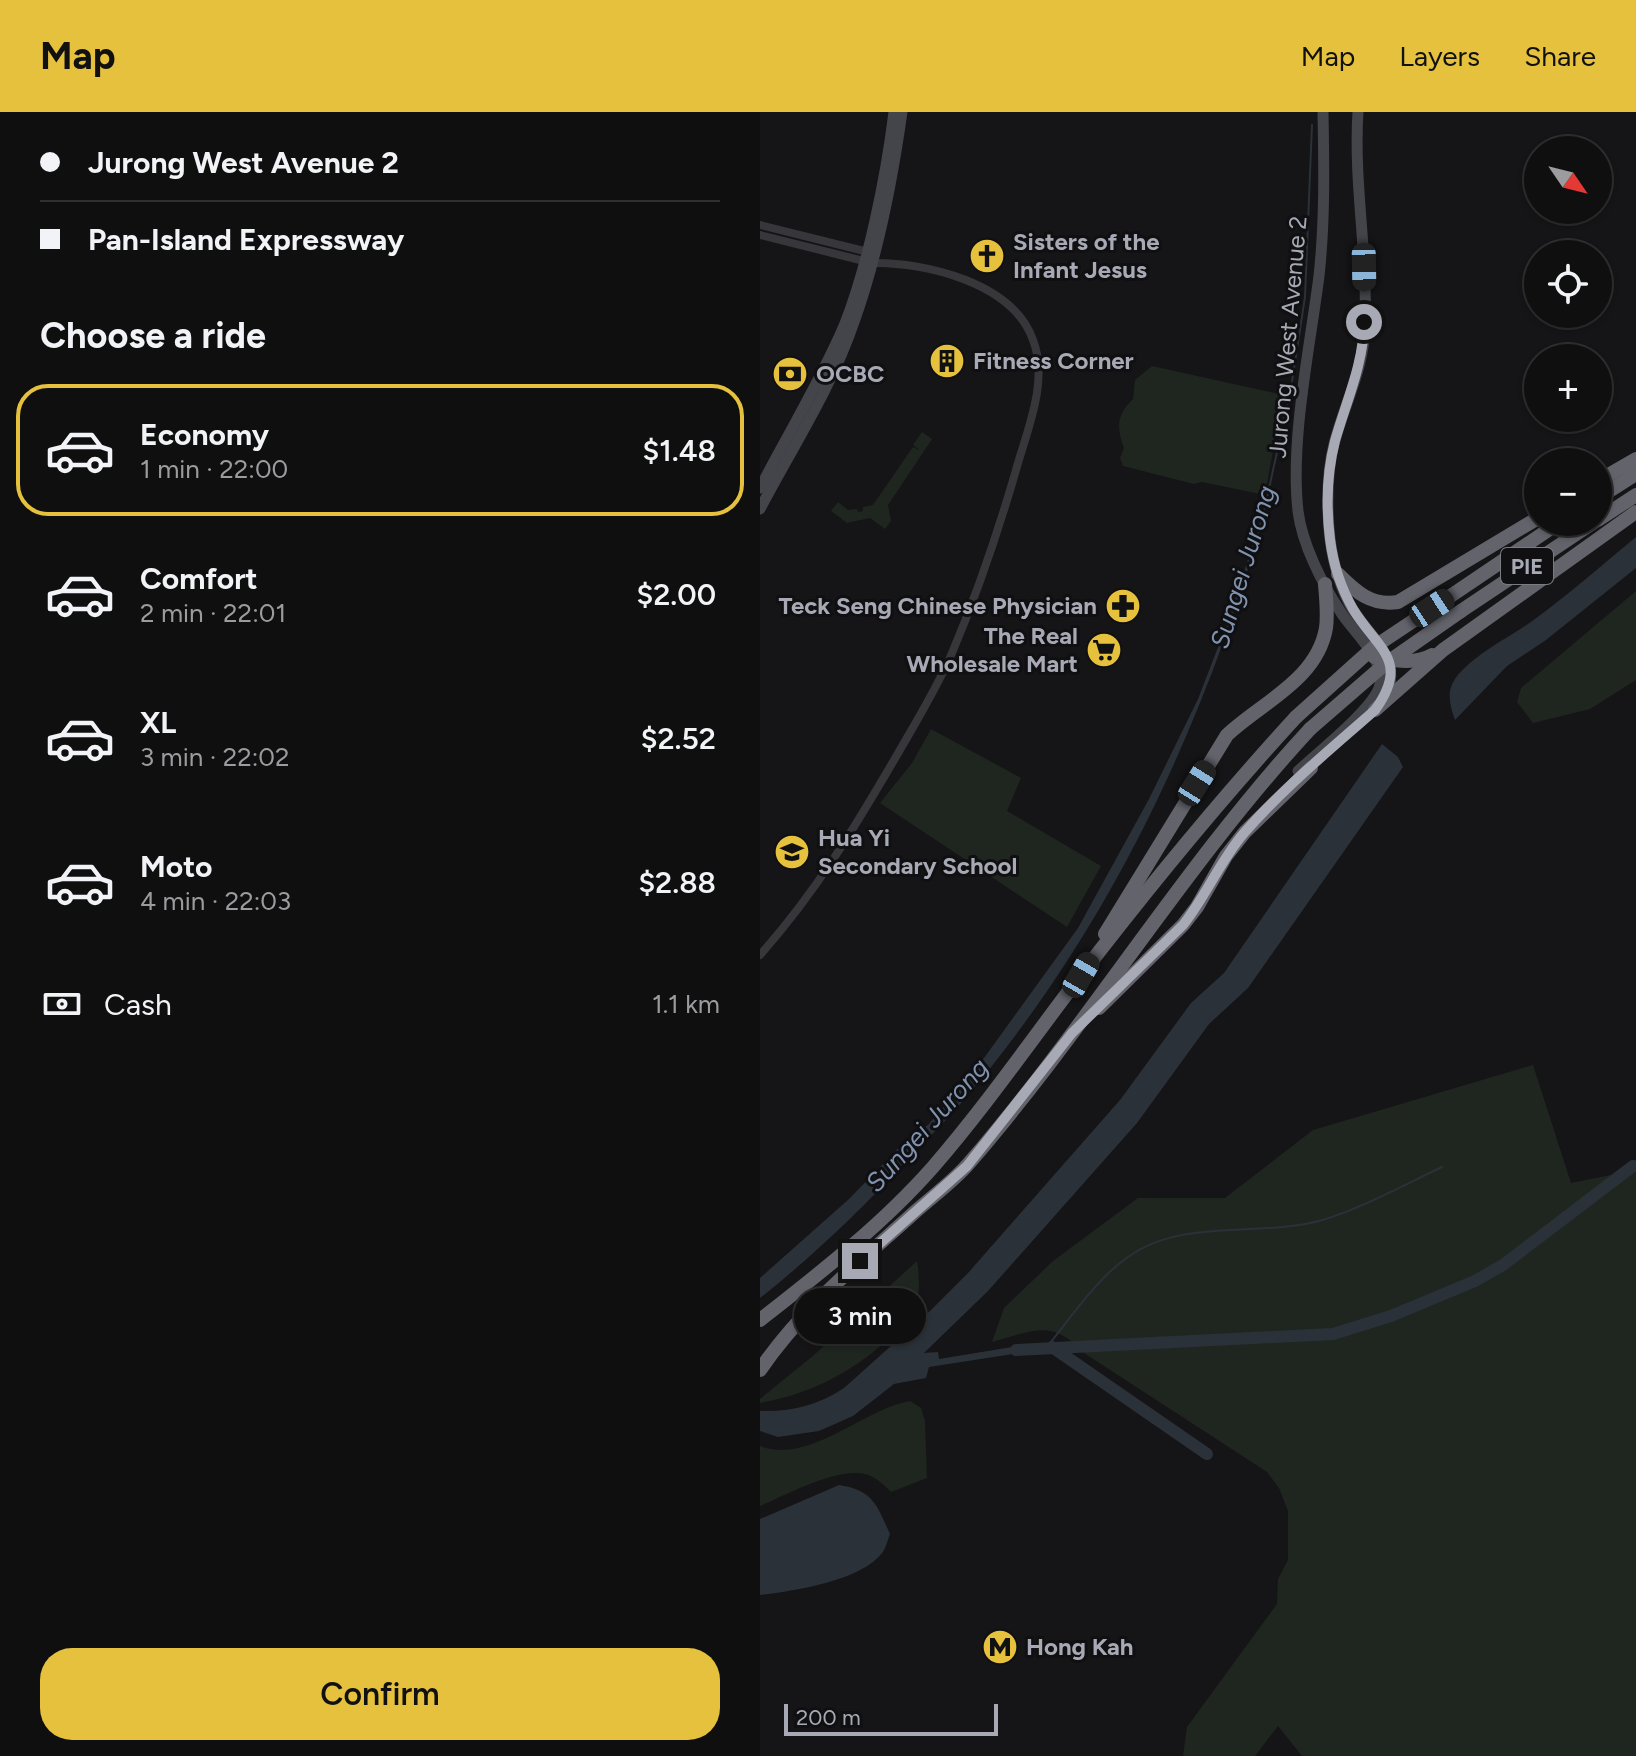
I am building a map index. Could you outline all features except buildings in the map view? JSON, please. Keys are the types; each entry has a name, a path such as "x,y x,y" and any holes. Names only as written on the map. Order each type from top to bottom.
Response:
{"highway":[{"path":"1612,473 1636,459"},
{"path":"1612,489 1636,474"},
{"name":"PIE","path":"1612,511 1636,495"},
{"path":"1375,710 1443,650 1636,512"},
{"path":"1338,574 1366,598 1385,604 1398,602 1524,526"},
{"name":"PIE","path":"760,1320 854,1244 931,1168 974,1117 1081,975 1247,770 1296,717 1374,647 1539,536"},
{"name":"PIE","path":"760,1370 777,1344 817,1300 967,1166 1072,1033 1262,781 1310,729 1385,664 1574,536"},
{"path":"1081,975 1227,735 1296,682 1311,664 1327,626 1325,584"},
{"path":"1381,658 1415,661 1443,650"},
{"path":"1072,1033 1183,925 1226,856 1245,832 1311,768"}],"main road":[{"path":"870,257 894,112"},
{"path":"760,509 765,481 845,345 870,257 902,112"},
{"name":"Jurong West Avenue 2","path":"1323,112 1320,257 1300,434 1298,512 1303,534 1340,611 1381,658"},
{"path":"1311,768 1375,710 1390,685 1378,640 1350,605 1330,540 1329,475 1334,444 1364,339 1358,112"},
{"path":"1283,795 1288,781 1373,699 1380,682 1381,658"}],"street":[{"path":"760,225 889,263 962,279 994,293 1007,302 1027,326 1034,341 1038,384 1007,504 951,656 845,844 813,892 760,955"},
{"path":"760,235 870,257"}],"shaded area":[{"path":"1152,366 1283,395 1265,495 1202,482 1194,484 1123,466 1120,458 1124,448 1119,427 1121,416 1133,399 1135,380"},
{"path":"922,432 932,439 888,505 891,521 885,529 870,518 847,523 831,511 838,502 848,510 857,509 858,512 863,511 863,507 873,505 913,447 921,451 913,445"},
{"name":"Sungei Jurong","path":"1262,516 1240,594 1181,747 1147,821 1066,963 1019,1030 953,1112 854,1215 760,1298 760,1278 849,1199 909,1137 928,1125 984,1058 1078,928 1149,799 1198,699 1227,624"},
{"path":"1636,537 1636,568 1546,640 1507,666 1455,720 1450,694 1452,684 1463,670 1548,609"},
{"path":"1636,591 1636,680 1590,709 1533,723 1517,702 1521,688"},
{"path":"931,729 1021,778 1007,811 1101,866 1067,927 880,803 912,763"},
{"path":"1382,744 1398,757 1403,767 1248,988 1209,1024 1137,1123 988,1291 924,1353 938,1352 939,1359 1030,1344 1032,1351 929,1367 926,1378 894,1384 853,1416 819,1431 778,1437 760,1431 760,1411 804,1406 844,1388 968,1273 1120,1100 1191,1003 1224,973"},
{"path":"1533,1065 1571,1183 1636,1170 1636,1756 1302,1756 1278,1726 1255,1756 1183,1756 1187,1727 1277,1604 1278,1579 1288,1560 1288,1511 1279,1488 1267,1472 1084,1353 1062,1335 1052,1331 1031,1331 992,1342 1004,1308 1053,1261 1138,1198 1225,1198 1313,1130"},
{"path":"917,1261 917,1304 907,1323 865,1359 833,1378 798,1393 760,1403 760,1399 814,1355"},
{"path":"910,1401 921,1408 925,1421 927,1478 891,1492 868,1475 847,1473 808,1485 760,1506 760,1446 779,1450 798,1448"},
{"path":"839,1485 867,1495 877,1507 890,1534 883,1552 873,1562 844,1577 760,1595 760,1519"}],"waterway":[{"name":"Sungei Jurong","path":"1263,516 1291,388 1305,297 1312,125"},
{"path":"1016,1350 1333,1334 1391,1316 1475,1281 1503,1265 1633,1166"},
{"path":"1046,1348 1105,1276 1149,1245 1196,1233 1295,1226 1319,1221 1365,1204 1442,1167"},
{"path":"1052,1347 1207,1454"}],"place":[{"name":"Sisters of the Infant Jesus","path":"987,256"},
{"name":"Fitness Corner","path":"947,361"},
{"name":"OCBC","path":"790,374"},
{"name":"Teck Seng Chinese Physician","path":"1123,606"},
{"name":"The Real Wholesale Mart","path":"1104,650"},
{"name":"Hua Yi Secondary School","path":"792,852"},
{"name":"Hong Kah","path":"1000,1647"}],"route":[{"path":"860,1261 967,1166 1072,1033 1183,925 1226,856 1245,832 1375,710 1385,695 1390,685 1390,663 1378,640 1360,620 1345,594 1330,540 1328,516 1332,454 1359,362 1364,322"}]}
